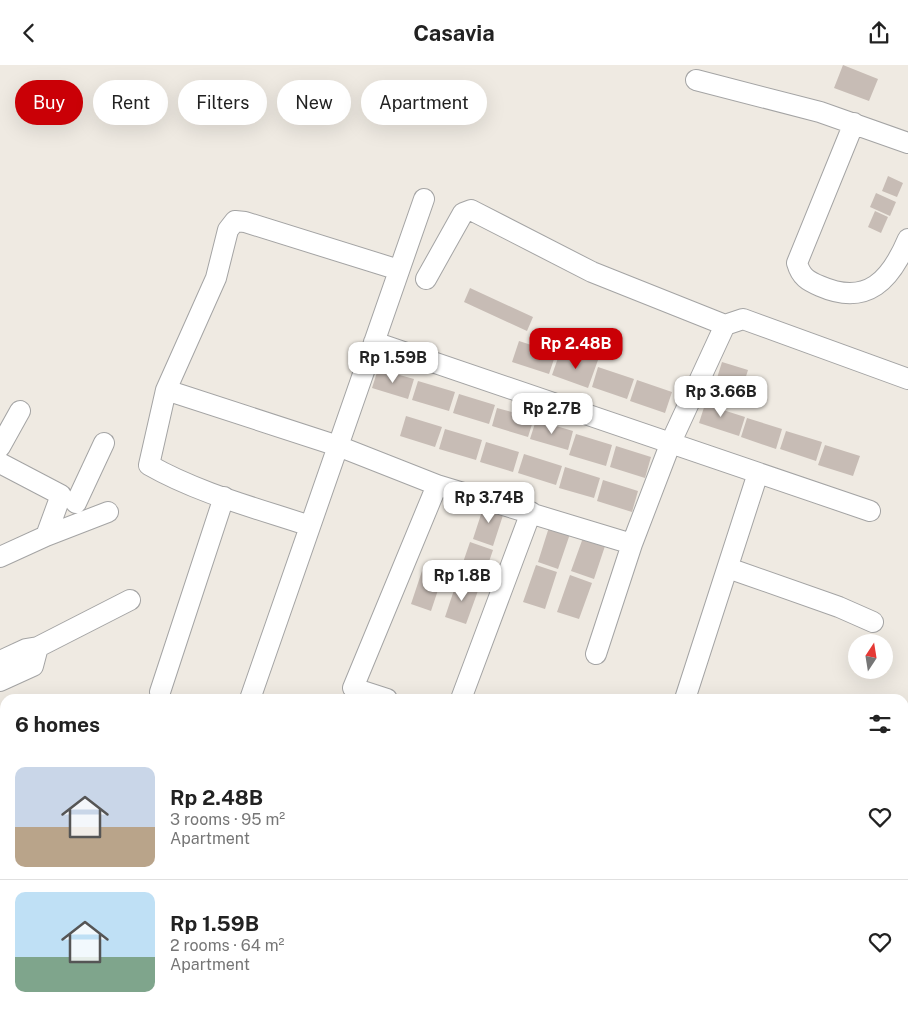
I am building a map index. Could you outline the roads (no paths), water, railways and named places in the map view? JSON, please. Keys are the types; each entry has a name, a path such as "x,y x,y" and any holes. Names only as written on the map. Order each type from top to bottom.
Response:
{"street":[{"path":"696,80 854,123 908,143"},
{"path":"854,123 797,263 799,270 808,281 827,289 848,294 863,293 890,274 898,263 908,239"},
{"path":"252,694 424,199"},
{"path":"426,279 463,213 471,211 592,272 725,325 743,319 908,379"},
{"path":"310,525 224,497 162,473 148,465 166,390 216,278 228,230 235,221 245,222 399,270"},
{"path":"596,654 632,544 671,442 725,325"},
{"path":"374,343 671,442 870,511"},
{"path":"166,390 338,445 437,485 632,544"},
{"path":"0,447 20,411"},
{"path":"46,536 104,443"},
{"path":"0,463 68,499 102,514 0,557"},
{"path":"687,694 758,473"},
{"path":"351,693 437,485"},
{"path":"160,692 224,497"},
{"path":"463,694 531,512"},
{"path":"728,568 839,607 873,622"},
{"path":"0,661 26,649 38,647 130,600"},
{"path":"0,681 34,665 38,647"}]}
